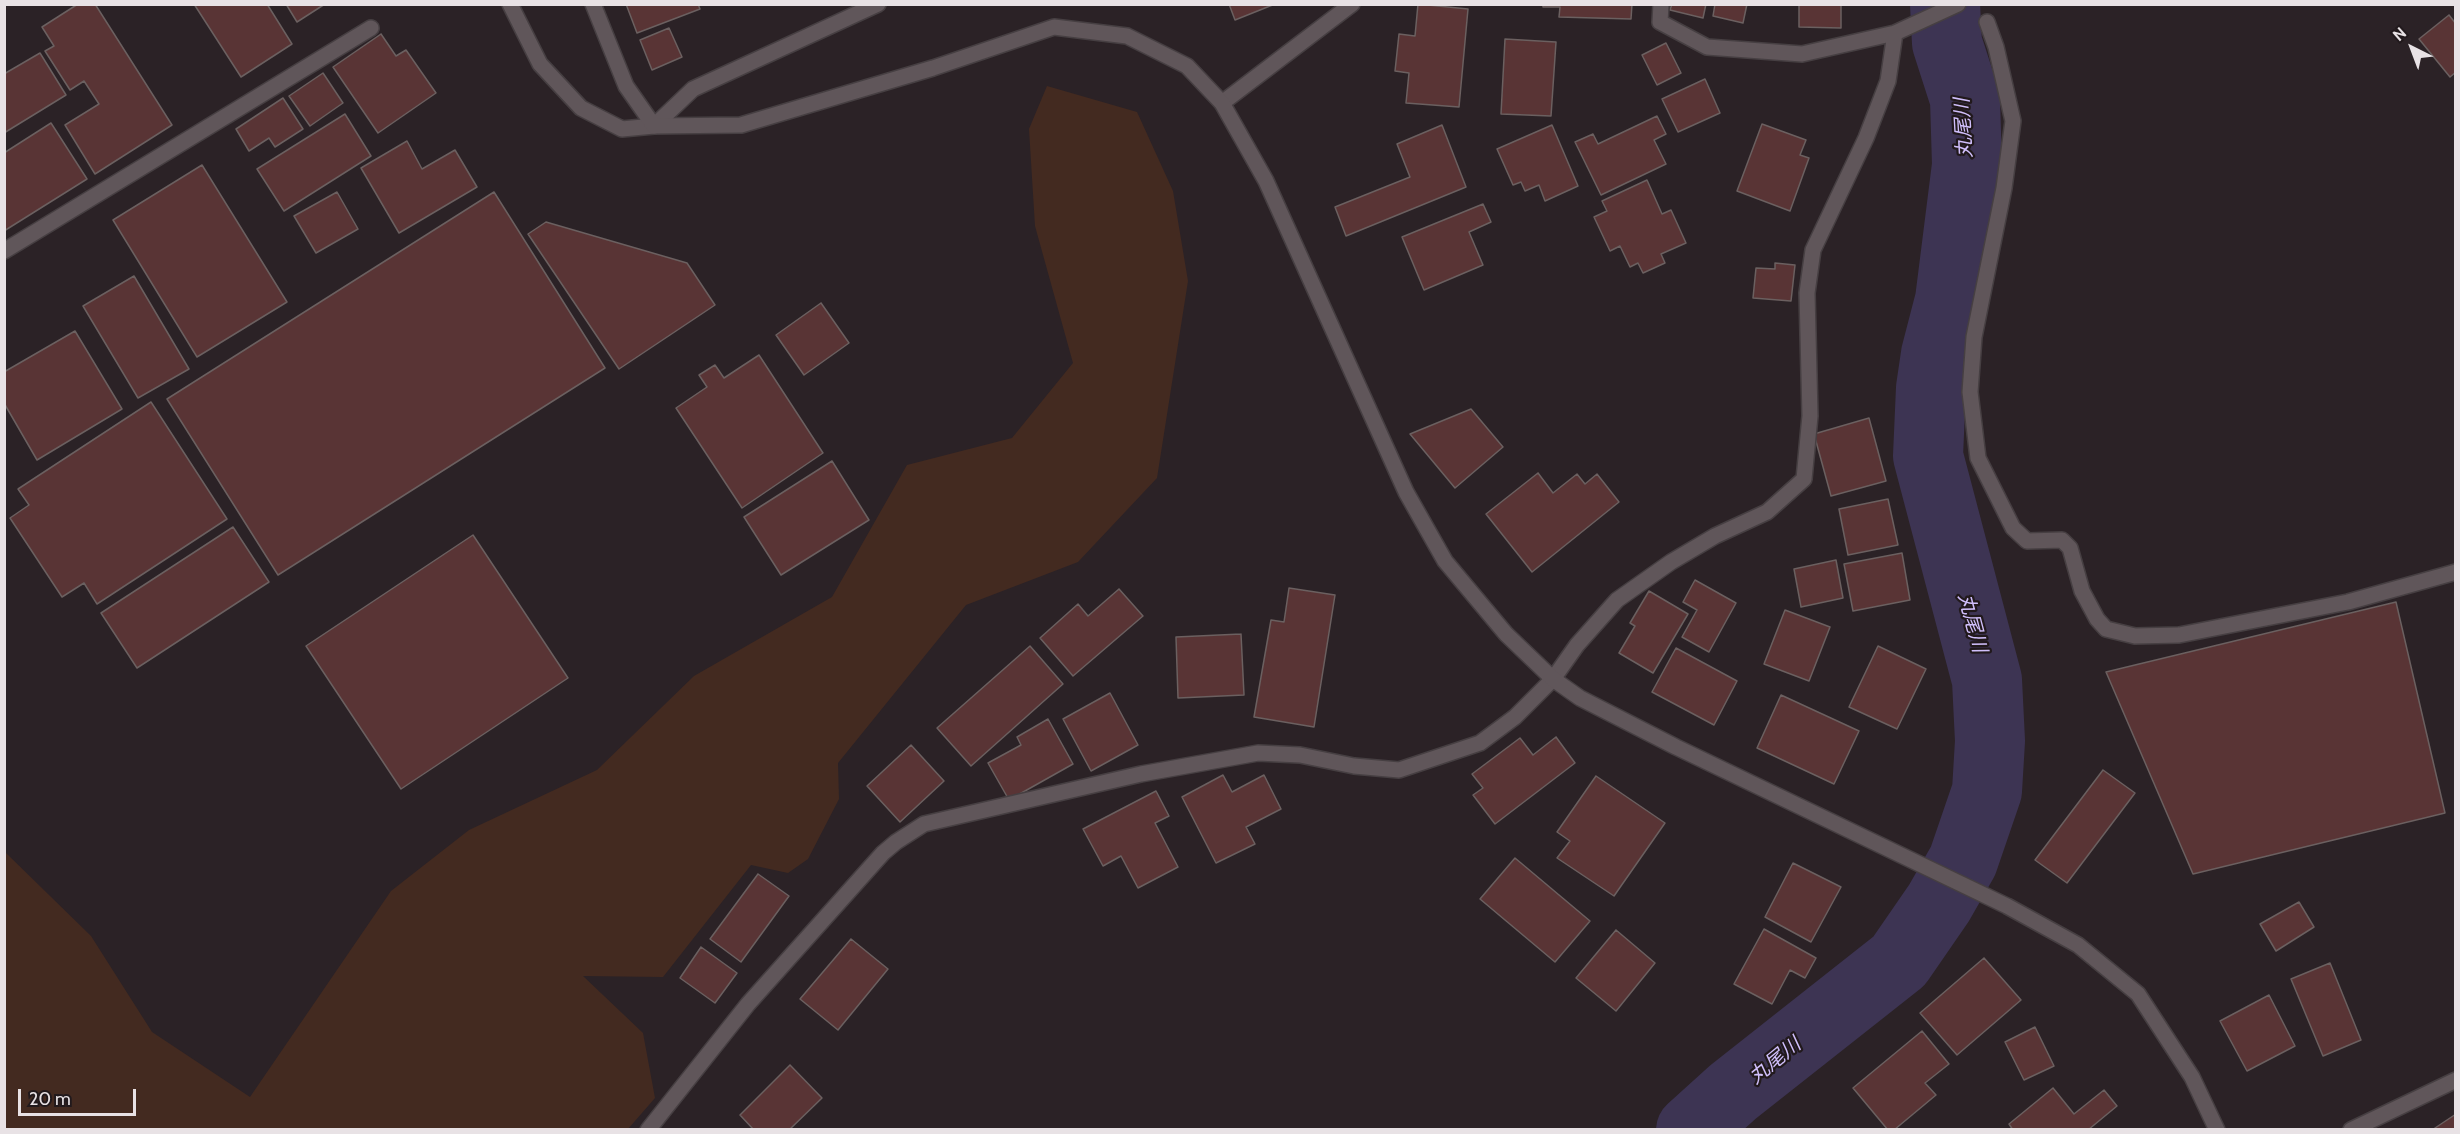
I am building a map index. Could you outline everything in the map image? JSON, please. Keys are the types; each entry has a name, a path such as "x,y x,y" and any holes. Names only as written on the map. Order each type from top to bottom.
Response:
{"street":[{"path":"510,4 540,64 581,108 622,129 654,126 741,125 944,64 1054,27 1128,36 1186,66 1222,103 1266,181 1406,492 1445,561 1506,634 1553,679 1580,698 1676,747 2007,906 2078,945 2138,994 2192,1077 2217,1130"},
{"path":"593,4 626,86 654,126"},
{"path":"654,126 693,89 878,4"},
{"path":"1222,103 1352,4"},
{"path":"1661,4 1659,22 1707,47 1802,54 1894,33 1958,4"},
{"path":"1987,22 2002,67 2013,121 2004,188 1974,337 1970,392 1978,458 2013,528 2027,541 2062,540 2070,548 2082,591 2097,619 2106,628 2135,636 2179,635 2303,611 2348,602 2456,572"},
{"path":"4,251 371,28"},
{"path":"648,1130 748,1004 883,853 924,824 1130,776 1258,753 1300,755 1354,766 1399,770 1480,742 1515,717 1553,679 1577,645 1617,600 1671,562 1715,536 1767,512 1804,479 1810,416 1807,293 1813,250 1866,138 1888,81 1894,33"},
{"path":"2351,1130 2456,1080"}],"shaded area":[{"path":"1047,86 1137,112 1173,191 1188,281 1157,478 1078,562 966,605 838,763 839,799 808,859 788,873 751,865 663,977 583,976 643,1033 655,1098 628,1129 5,1129 5,852 91,936 152,1032 250,1097 391,891 469,830 597,770 694,676 832,597 907,465 1012,438 1073,363 1035,226 1029,129"}],"building":[{"path":"78,4 95,4 172,125 95,174 65,125 99,104 84,81 70,90 45,51 54,46 42,27"},
{"path":"194,4 267,4 292,44 241,77"},
{"path":"286,4 325,4 297,22"},
{"path":"626,4 698,4 700,9 637,33"},
{"path":"1229,4 1275,4 1235,20"},
{"path":"1418,4 1468,9 1459,107 1406,103 1409,73 1395,71 1399,34 1415,36"},
{"path":"1543,4 1632,4 1631,19 1559,17 1560,7 1543,7"},
{"path":"1672,4 1706,4 1703,18 1670,10"},
{"path":"1715,4 1747,4 1743,23 1713,16"},
{"path":"1799,4 1841,4 1841,28 1799,27"},
{"path":"2449,15 2456,24 2456,72 2450,77 2419,39"},
{"path":"669,28 682,57 652,70 640,40"},
{"path":"381,34 396,56 406,50 436,93 378,133 333,67"},
{"path":"1505,39 1556,42 1551,116 1501,114"},
{"path":"1666,43 1681,73 1657,85 1642,55"},
{"path":"40,53 66,95 4,133 4,74"},
{"path":"323,73 343,103 310,126 289,96"},
{"path":"1705,79 1720,113 1678,132 1662,99"},
{"path":"283,98 303,129 275,147 269,138 249,151 236,129"},
{"path":"345,114 371,156 284,211 257,169"},
{"path":"1657,116 1666,134 1654,140 1666,164 1601,195 1575,142 1593,134 1598,144"},
{"path":"51,123 87,179 4,231 4,153"},
{"path":"1762,124 1806,140 1800,155 1809,158 1790,211 1737,191"},
{"path":"1442,125 1466,187 1346,236 1335,207 1410,177 1397,144"},
{"path":"1552,125 1578,186 1545,201 1539,185 1525,191 1521,182 1513,185 1497,149"},
{"path":"407,141 422,169 455,150 477,187 399,233 361,168"},
{"path":"202,165 287,302 197,357 113,220"},
{"path":"1647,180 1662,214 1671,210 1686,243 1661,254 1665,263 1643,273 1638,263 1630,267 1620,246 1610,251 1594,217 1607,211 1602,201"},
{"path":"337,192 358,229 316,253 294,216"},
{"path":"494,192 605,368 278,575 167,399"},
{"path":"1483,204 1491,222 1469,232 1483,265 1424,290 1402,237"},
{"path":"546,222 687,263 715,305 619,369 528,234"},
{"path":"1775,263 1795,265 1791,301 1753,298 1756,268 1775,269"},
{"path":"134,276 189,369 138,398 83,306"},
{"path":"821,303 849,343 804,375 776,335"},
{"path":"75,331 122,409 37,460 4,403 4,372"},
{"path":"759,355 823,453 742,508 676,408 707,387 699,375 715,365 724,378"},
{"path":"151,402 227,519 97,604 84,583 62,597 10,518 29,505 18,489"},
{"path":"1471,409 1503,447 1455,488 1410,434"},
{"path":"1869,418 1886,481 1831,496 1814,434"},
{"path":"832,461 869,520 781,575 744,517"},
{"path":"1538,473 1553,493 1577,474 1585,484 1597,474 1619,502 1532,572 1486,514"},
{"path":"1888,499 1898,545 1848,555 1839,509"},
{"path":"233,527 269,582 137,668 101,613"},
{"path":"473,535 568,678 401,789 306,646"},
{"path":"1902,553 1910,600 1853,611 1844,564"},
{"path":"1836,560 1843,598 1801,607 1794,569"},
{"path":"1695,580 1736,603 1709,652 1682,637 1697,610 1683,602"},
{"path":"1289,588 1335,595 1314,727 1254,717 1271,620 1284,622"},
{"path":"1119,589 1143,616 1073,676 1040,638 1078,604 1088,616"},
{"path":"1649,591 1688,614 1653,673 1619,653 1635,626 1630,623"},
{"path":"2396,602 2445,813 2193,874 2106,672"},
{"path":"1785,610 1830,627 1809,681 1764,664"},
{"path":"1241,634 1244,695 1178,698 1176,637"},
{"path":"1030,646 1063,684 971,766 937,728"},
{"path":"1878,646 1926,669 1897,729 1849,707"},
{"path":"1676,648 1737,681 1714,725 1652,692"},
{"path":"1110,693 1138,745 1091,771 1063,719"},
{"path":"1781,695 1859,731 1834,784 1757,748"},
{"path":"1048,719 1073,764 1009,800 988,763 1021,745 1017,737"},
{"path":"1556,737 1575,763 1495,824 1473,795 1483,788 1472,774 1520,738 1533,755"},
{"path":"911,745 944,781 900,822 867,786"},
{"path":"2103,770 2135,793 2067,883 2035,860"},
{"path":"1223,775 1232,792 1264,775 1281,809 1246,827 1255,844 1216,863 1182,797"},
{"path":"1596,776 1665,823 1614,896 1557,858 1570,841 1557,832"},
{"path":"1156,791 1169,816 1155,823 1178,867 1138,888 1121,856 1103,866 1083,829"},
{"path":"1515,858 1590,921 1555,962 1480,899"},
{"path":"1793,863 1841,887 1811,942 1765,917"},
{"path":"758,874 789,896 741,962 710,939"},
{"path":"2299,902 2314,927 2276,951 2260,924"},
{"path":"1764,929 1816,958 1805,978 1790,970 1772,1004 1734,984"},
{"path":"1616,930 1655,963 1616,1011 1576,978"},
{"path":"851,939 888,969 838,1030 800,999"},
{"path":"701,947 737,973 715,1003 680,978"},
{"path":"1984,958 2021,1000 1957,1055 1920,1013"},
{"path":"2330,963 2361,1040 2323,1056 2291,979"},
{"path":"2269,995 2295,1046 2247,1071 2220,1021"},
{"path":"2035,1027 2054,1066 2024,1080 2005,1042"},
{"path":"1922,1031 1949,1064 1925,1083 1936,1095 1894,1130 1888,1130 1853,1088"},
{"path":"790,1065 822,1098 789,1130 754,1130 740,1115"},
{"path":"2053,1088 2074,1114 2104,1090 2117,1106 2088,1130 2013,1130 2009,1124"},
{"path":"2456,1114 2456,1130 2432,1130"}],"waterway":[{"name":"丸尾川","path":"1691,1130 1733,1092 1899,961 1939,903 1963,861 1987,791 1990,741 1987,680 1928,456 1931,388 1936,354 1950,300 1967,165 1965,99 1947,43 1945,4"}]}
